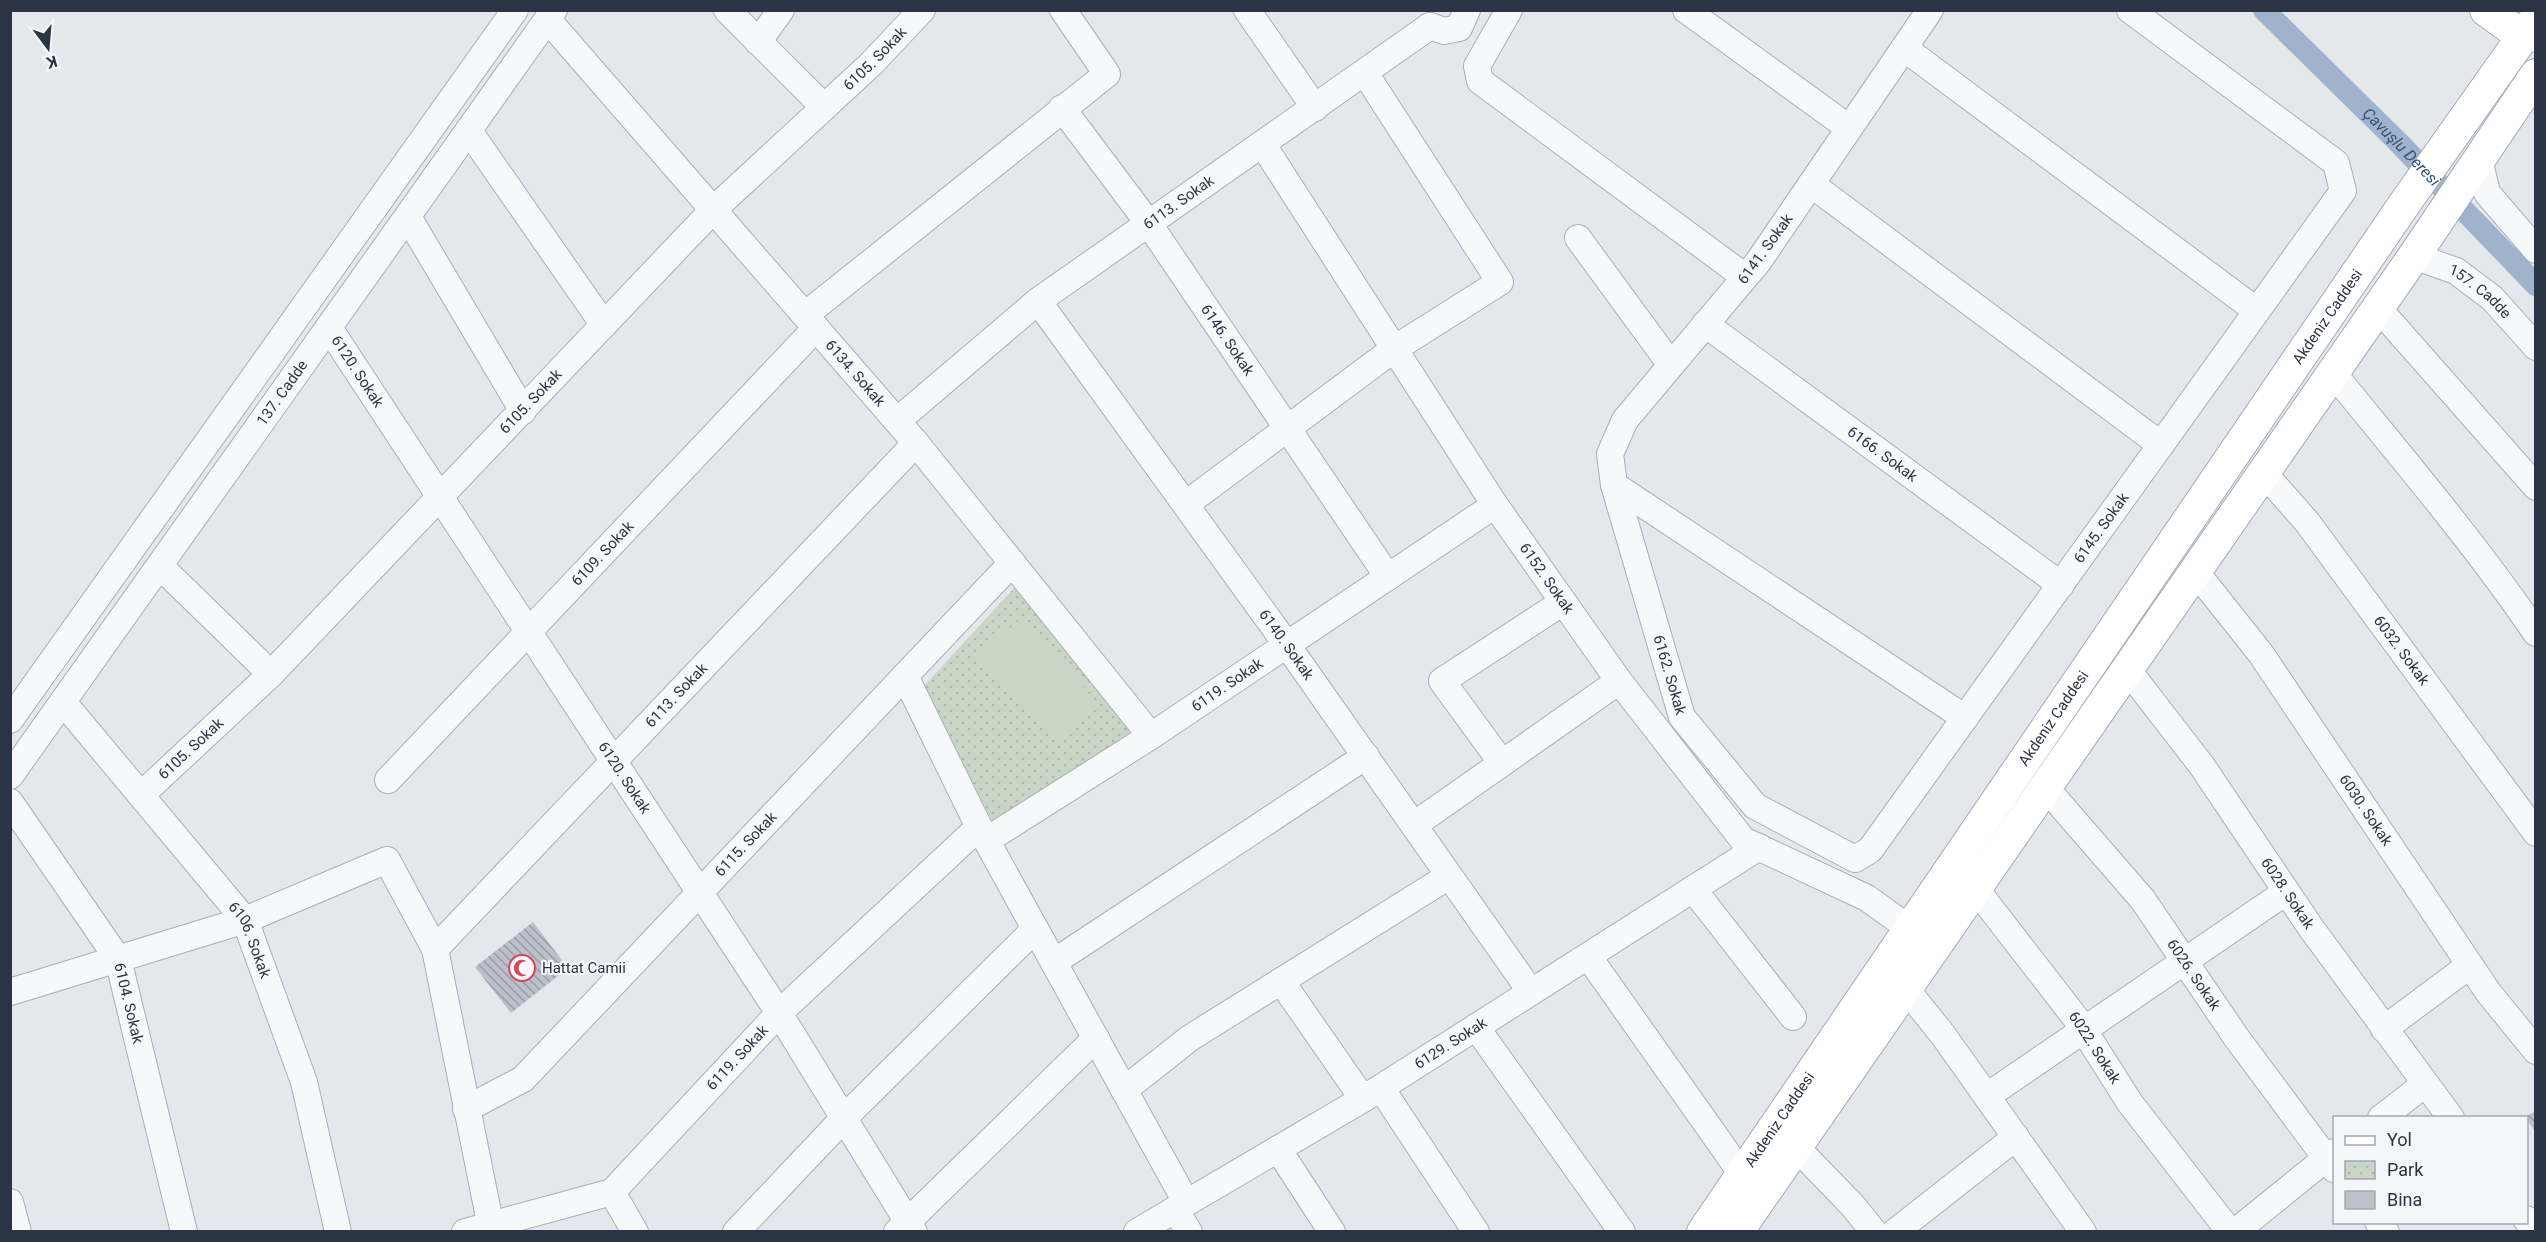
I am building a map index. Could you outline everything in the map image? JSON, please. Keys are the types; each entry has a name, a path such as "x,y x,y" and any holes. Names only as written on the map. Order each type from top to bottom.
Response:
{"main road":[{"path":"2486,10 2531,30"},
{"name":"Akdeniz Caddesi","path":"1703,1232 2405,203 2531,30"},
{"path":"2479,159 2535,75"},
{"name":"Akdeniz Caddesi","path":"1737,1232 2479,159"}],"street":[{"path":"10,720 515,10"},
{"path":"727,10 824,107"},
{"path":"758,42 781,10"},
{"name":"6105. Sokak","path":"141,795 271,674 713,210 871,64 922,10"},
{"name":"6109. Sokak","path":"388,780 530,633 810,321 1062,108 1107,74 1063,10"},
{"path":"1247,10 1315,108"},
{"name":"6113. Sokak","path":"897,421 1038,301 1365,73 1424,18 1444,31 1459,28 1467,10"},
{"path":"1509,10 1477,66 1480,81 1745,277"},
{"path":"1686,10 1849,128"},
{"name":"6141. Sokak","path":"1614,485 1610,454 1625,420 1745,277 1930,10"},
{"name":"6145. Sokak","path":"1855,859 1870,850 2343,191 2336,163 2130,10"},
{"name":"137. Cadde","path":"10,776 551,15"},
{"name":"6134. Sokak","path":"551,15 713,210 916,443 1151,736"},
{"path":"1904,48 2257,311"},
{"path":"1186,504 1394,349 1500,282 1365,73"},
{"name":"6146. Sokak","path":"1062,108 1149,224 1388,577"},
{"path":"469,131 604,325"},
{"name":"6152. Sokak","path":"1263,145 1495,506 1619,681 1743,840 1867,898 1910,929"},
{"path":"2479,159 2487,193 2533,243"},
{"path":"1811,184 2161,445"},
{"path":"408,217 523,411"},
{"path":"1578,238 1671,365"},
{"name":"157. Cadde","path":"2421,245 2492,298 2535,347"},
{"name":"6140. Sokak","path":"1038,301 1287,645 1531,992"},
{"path":"2378,308 2535,487"},
{"name":"6166. Sokak","path":"1705,324 2061,585"},
{"name":"6120. Sokak","path":"329,328 779,1013 844,1118 906,1228"},
{"path":"2333,372 2507,591 2535,633"},
{"name":"6113. Sokak","path":"435,949 916,443"},
{"name":"6032. Sokak","path":"2263,472 2307,522 2535,833"},
{"path":"1614,485 1965,718"},
{"name":"6162. Sokak","path":"1614,485 1682,717 1755,806 1855,859"},
{"name":"6119. Sokak","path":"612,1192 779,1013 983,833 1151,736 1495,506"},
{"name":"6115. Sokak","path":"466,1109 523,1079 1012,562"},
{"path":"160,566 271,674"},
{"name":"6030. Sokak","path":"2195,571 2261,654 2488,992 2535,1052"},
{"path":"1502,763 1442,681 1563,602"},
{"name":"6028. Sokak","path":"2127,669 2202,766 2286,892 2449,1116"},
{"path":"905,676 983,833 1124,1090 1181,1206 1189,1232"},
{"path":"1414,825 1619,681"},
{"name":"6106. Sokak","path":"63,702 246,920 304,1082 338,1232"},
{"path":"1054,962 1366,756"},
{"name":"6026. Sokak","path":"2045,787 2143,900 2236,1037 2332,1160"},
{"name":"6104. Sokak","path":"10,802 117,959 184,1232"},
{"name":"6129. Sokak","path":"1137,1232 1372,1094 1759,847"},
{"path":"10,992 246,920 387,860 435,949 491,1228"},
{"name":"6022. Sokak","path":"1953,867 1975,888 2084,1030 2130,1103 2230,1232"},
{"path":"1124,1090 1190,1038 1449,876"},
{"path":"1693,889 1793,1017"},
{"path":"1987,1096 2286,892"},
{"path":"736,1232 844,1118 1035,929"},
{"path":"1588,956 1743,1174"},
{"path":"2384,1029 2470,965"},
{"path":"1281,981 1372,1094 1476,1232"},
{"path":"1906,988 1943,1035 2016,1137 2071,1226"},
{"path":"1476,1027 1622,1232"},
{"path":"906,1228 1096,1038"},
{"path":"2384,1116 2425,1084"},
{"path":"1895,1232 2016,1137"},
{"path":"1796,1147 1853,1206 1874,1232"},
{"path":"1278,1149 1332,1232"},
{"path":"2235,1232 2332,1160"},
{"path":"465,1232 491,1228 612,1192 635,1232"},
{"path":"10,1202 18,1232"}],"green space":[{"path":"1016,586 1139,735 994,825 924,686"},
{"path":"1023,617 1098,704 1055,741 976,656"}],"building":[{"name":"Hattat Camii","path":"533,922 568,968 511,1013 475,967"},
{"path":"2536,1111 2536,1132 2528,1122 2528,1116 2526,1116"}],"waterway":[{"name":"Çavuşlu Deresi","path":"2264,10 2397,141 2536,285"}],"place":[{"name":"Hattat Camii","path":"522,968"}]}
